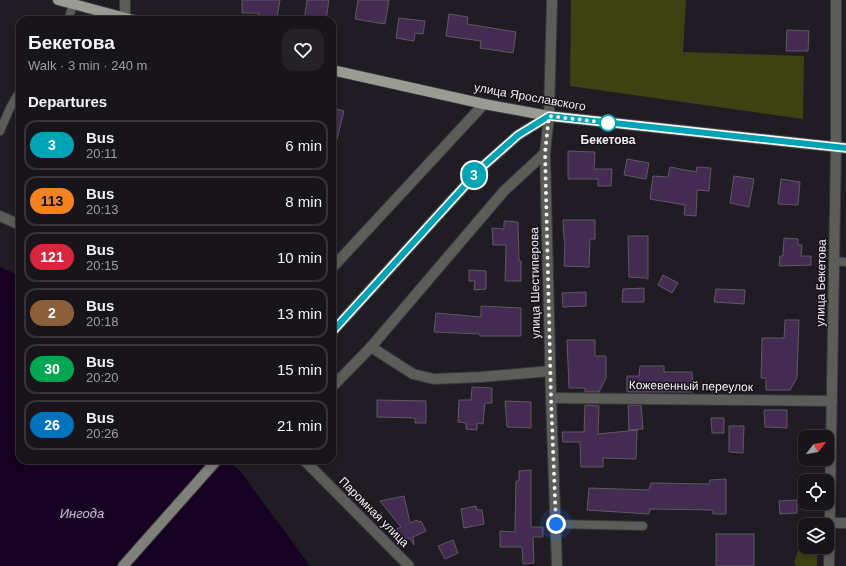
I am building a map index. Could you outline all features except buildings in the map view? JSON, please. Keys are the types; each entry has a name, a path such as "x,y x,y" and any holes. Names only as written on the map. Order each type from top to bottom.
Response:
{"main road":[{"path":"58,0 117,16"},
{"name":"улица Ярославского","path":"336,71 484,104 549,116 841,148"}],"street":[{"path":"125,0 128,16"},
{"name":"улица Шестиперова","path":"552,0 549,116 545,153 550,371 557,566"},
{"name":"улица Бекетова","path":"829,518 834,261 841,148 836,0"},
{"path":"336,264 484,104"},
{"path":"336,328 482,167 518,135 549,116"},
{"path":"336,383 371,348 504,191 545,153"},
{"path":"0,216 16,223"},
{"path":"371,348 413,374 434,379 481,378 550,371"},
{"name":"Кожевенный переулок","path":"551,398 832,401"},
{"path":"123,566 214,464"},
{"name":"Паромная улица","path":"308,464 409,566"},
{"path":"834,523 846,523"},
{"name":"улица Бекетова","path":"829,554 829,566"}],"lane":[{"path":"69,16 73,5"},
{"path":"0,131 16,97"},
{"path":"834,261 846,262"},
{"path":"556,524 643,526"}],"green space":[{"path":"571,0 686,0 683,52 804,56 803,119 570,86"},
{"path":"798,551 798,554 817,554 817,566 796,566 794,562"}],"water":[{"name":"Ингода","path":"0,267 16,274 16,464 232,464 240,471 310,566 0,566"}],"bus line":[{"name":"3","path":"336,328 482,167 518,135 549,116 846,148"}],"place":[{"name":"Бекетова","path":"608,123"}],"route":[{"path":"556,524 551,398 545,153 549,116 608,123"}]}
